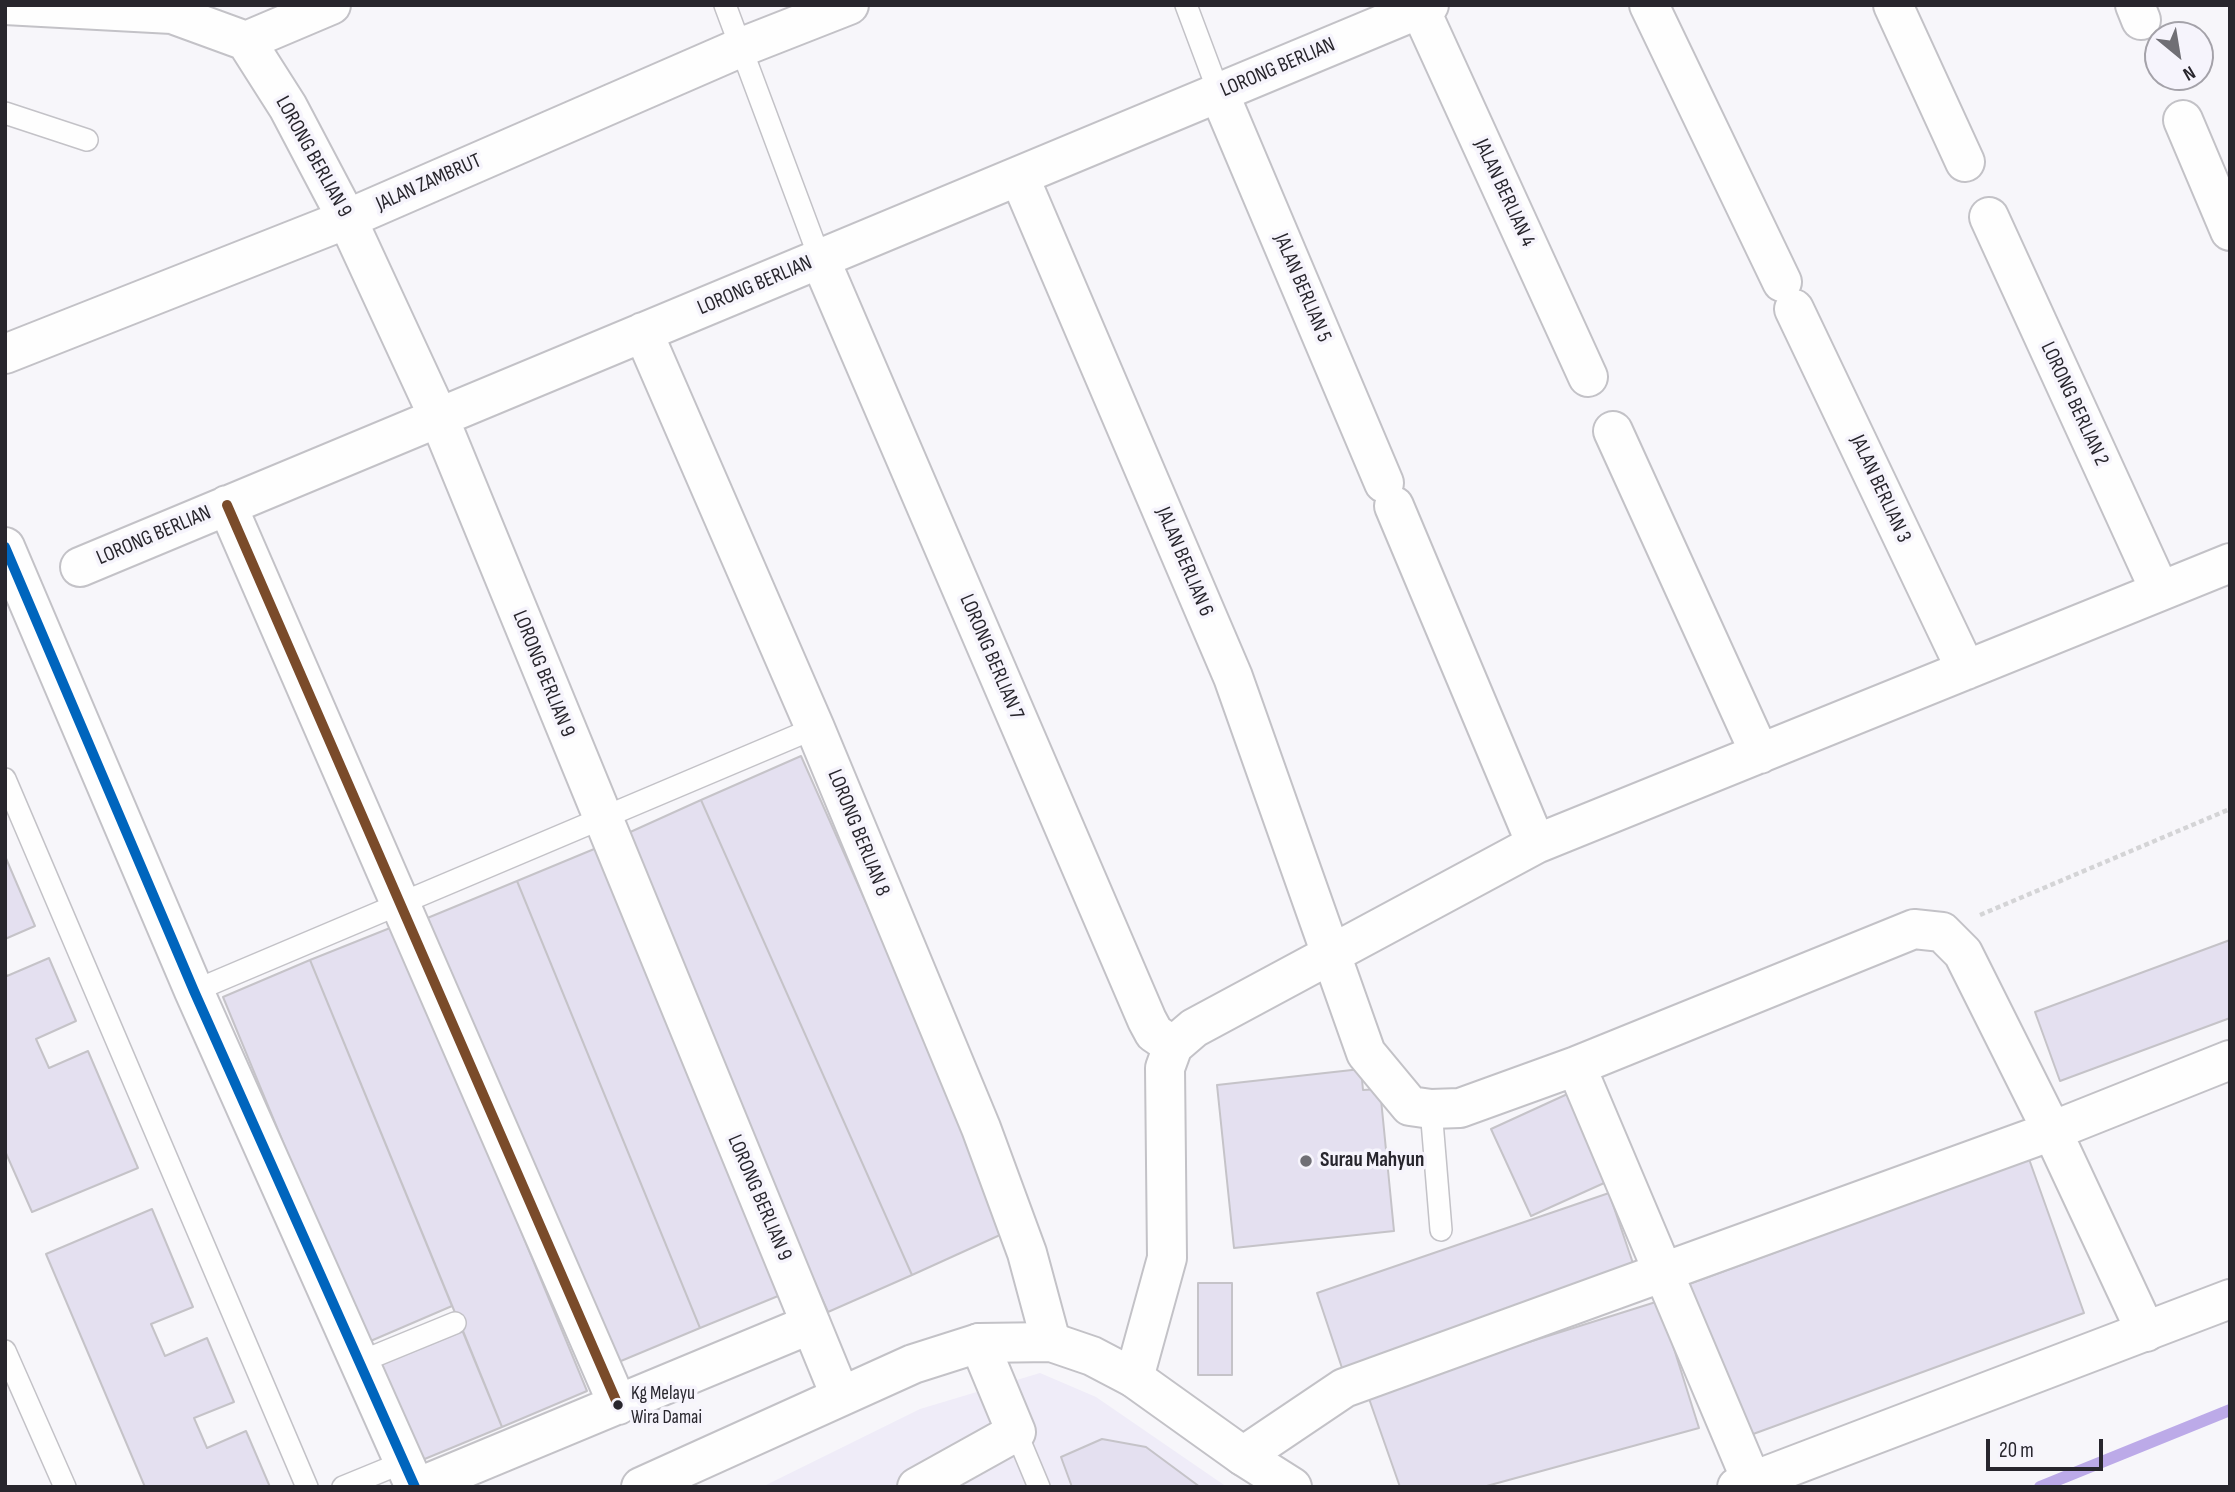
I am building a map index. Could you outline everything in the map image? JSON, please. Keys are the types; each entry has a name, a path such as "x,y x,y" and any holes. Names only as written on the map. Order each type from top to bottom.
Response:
{"street":[{"path":"5,5 171,9 246,41 331,5"},
{"name":"JALAN ZAMBRUT","path":"5,354 347,219 742,47 849,5"},
{"name":"JALAN BERLIAN 3","path":"1649,5 1966,670"},
{"path":"1894,5 1965,162"},
{"name":"LORONG BERLIAN","path":"80,567 1424,7"},
{"name":"JALAN BERLIAN 4","path":"1424,7 1588,377"},
{"name":"LORONG BERLIAN 9","path":"246,41 288,107 347,219 439,418 601,819 840,1395"},
{"name":"JALAN BERLIAN 5","path":"1219,93 1536,844"},
{"path":"2183,120 2230,231"},
{"name":"JALAN BERLIAN 6","path":"1019,176 1233,677 1366,1054 1410,1106 1431,1109"},
{"name":"LORONG BERLIAN 2","path":"1989,217 2160,591"},
{"name":"LORONG BERLIAN 7","path":"820,259 1147,1020 1154,1033 1173,1046"},
{"name":"LORONG BERLIAN 8","path":"643,332 815,728 981,1128 1027,1253 1051,1342"},
{"path":"1613,431 1759,754"},
{"path":"227,505 618,1405"},
{"path":"5,547 15,595 360,1362 409,1480 618,1405 811,1324"},
{"path":"1134,1378 1167,1258 1165,1068 1173,1046 1194,1028 1536,844 2230,563"},
{"path":"1431,1109 1460,1108 1576,1066 1914,929 1942,932 1963,953 2052,1131 2146,1332"},
{"path":"1243,1456 1344,1388 1662,1275 2052,1131 2230,1060"},
{"path":"1576,1066 1744,1484 2230,1299"},
{"path":"641,1487 913,1364 979,1343 1051,1342 1092,1356 1134,1378 1243,1456 1292,1487"},
{"path":"917,1487 1016,1432 979,1343"}],"lane":[{"path":"725,5 820,259"},
{"path":"1186,5 1219,93"},
{"path":"5,113 87,140"},
{"path":"194,991 815,728"},
{"path":"5,779 307,1487"},
{"path":"1431,1109 1441,1230"},
{"path":"360,1362 455,1323"},
{"path":"5,1351 65,1487"},
{"path":"1016,1432 1038,1487"},
{"path":"344,1487 409,1480"}],"path":[{"path":"1942,932 2230,808"}],"shaded area":[{"path":"1040,1373 1096,1397 1227,1487 762,1487 920,1409"}],"building":[{"path":"801,756 1011,1230 912,1275 701,800"},
{"path":"701,800 912,1275 828,1312 617,838"},
{"path":"599,847 783,1294 700,1328 517,881"},
{"path":"5,856 35,926 5,939"},
{"path":"517,881 700,1328 609,1366 425,919"},
{"path":"395,926 587,1391 502,1427 310,960"},
{"path":"2230,940 2230,1018 2060,1081 2035,1012"},
{"path":"49,958 76,1021 36,1039 49,1068 88,1051 138,1168 32,1212 5,1151 5,972 7,976"},
{"path":"310,960 452,1306 366,1343 223,997"},
{"name":"Surau Mahyun","path":"1361,1069 1363,1090 1380,1089 1394,1231 1234,1248 1217,1085"},
{"path":"1574,1091 1613,1179 1531,1216 1491,1129"},
{"path":"2029,1159 2084,1313 1745,1437 1689,1284"},
{"path":"1609,1193 1637,1275 1344,1374 1317,1293"},
{"path":"152,1209 193,1307 151,1324 165,1356 207,1338 234,1402 194,1418 207,1448 246,1431 270,1487 145,1487 46,1254"},
{"path":"1198,1283 1232,1283 1232,1375 1198,1375"},
{"path":"1659,1301 1699,1428 1483,1487 1400,1487 1367,1393"},
{"path":"463,1331 502,1427 415,1463 375,1367"},
{"path":"1102,1439 1146,1447 1200,1487 1072,1487 1061,1457"}],"waterway":[{"path":"2040,1487 2230,1410"}],"transit line":[{"path":"227,505 618,1405"},
{"path":"5,547 194,991 415,1487"}],"place":[{"name":"Surau Mahyun","path":"1306,1161"},
{"name":"Kg Melayu Wira Damai","path":"618,1405"}]}
